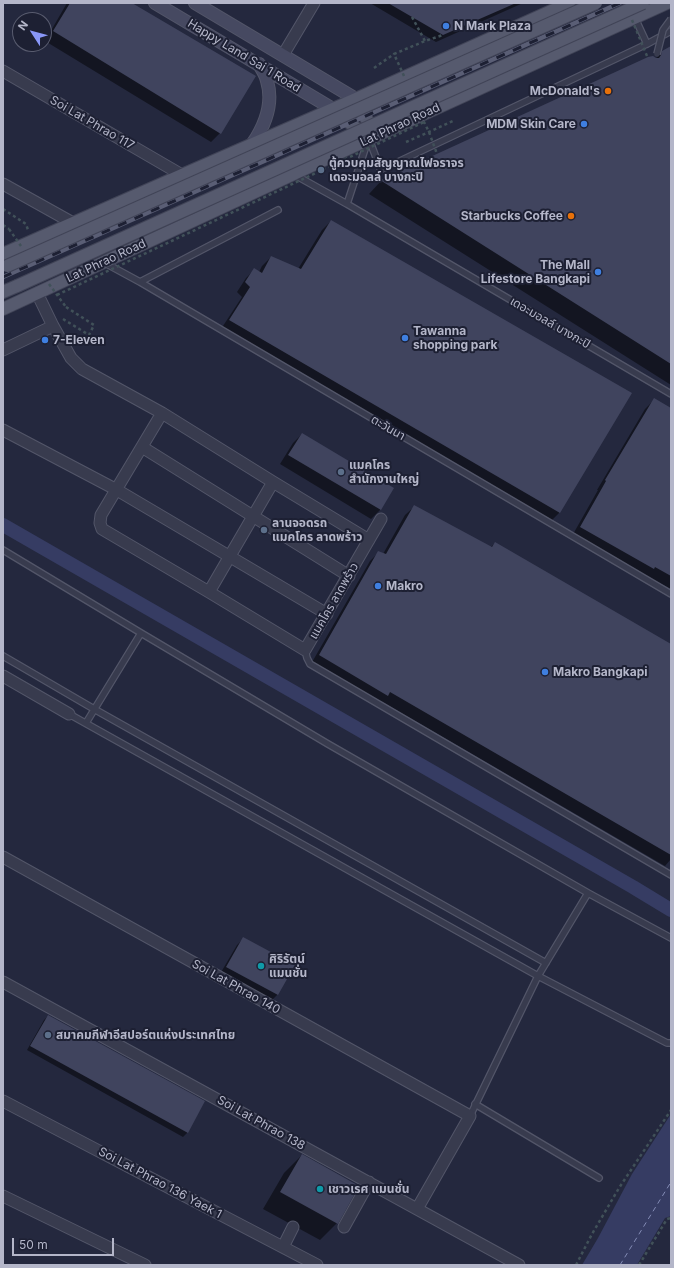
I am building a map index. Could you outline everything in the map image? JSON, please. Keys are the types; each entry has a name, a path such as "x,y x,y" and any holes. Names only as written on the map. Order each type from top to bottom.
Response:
{"main road":[{"path":"3,254 182,174 356,99 569,3"},
{"path":"5,267 596,3"},
{"path":"3,292 643,3"},
{"name":"Lat Phrao Road","path":"3,309 633,17 667,3"},
{"path":"356,99 372,138"},
{"path":"333,109 372,138"}],"street":[{"name":"Happy Land Sai 1 Road","path":"155,3 333,109"},
{"name":"Happy Land Sai 1 Road","path":"195,3 356,99"},
{"path":"283,55 314,3"},
{"path":"253,143 261,130 269,105 267,80 259,64"},
{"name":"Soi Lat Phrao 117","path":"3,71 182,174"},
{"path":"3,184 73,223"},
{"path":"38,293 53,326 71,358 82,369 162,413 370,540"},
{"path":"3,350 53,326"},
{"name":"แมคโคร ลาดพร้าว","path":"162,413 101,515 100,522 102,529 305,650 381,519"},
{"path":"3,430 117,490 327,614"},
{"path":"142,447 349,576"},
{"path":"210,592 273,482"},
{"path":"3,676 69,714"},
{"name":"Soi Lat Phrao 140","path":"3,857 470,1116"},
{"name":"Soi Lat Phrao 138","path":"3,982 519,1265"},
{"name":"Soi Lat Phrao 136 Yaek 1","path":"3,1101 317,1265"},
{"path":"417,1209 470,1116"},
{"path":"344,1227 369,1182"},
{"path":"3,1196 145,1265"},
{"path":"283,1247 293,1227"}],"lane":[{"path":"633,17 647,44"},
{"path":"657,54 663,30 671,18"},
{"path":"372,138 380,168 383,170 671,32"},
{"path":"347,204 372,138"},
{"name":"เดอะมอลล์ บางกะปิ","path":"293,174 347,204 671,394"},
{"path":"140,282 278,210"},
{"name":"ตะวันนา","path":"104,262 671,594"},
{"path":"3,550 141,634 328,744 588,893 671,938"},
{"path":"86,723 141,634"},
{"path":"305,650 310,664 671,875"},
{"path":"3,656 94,709 546,963"},
{"path":"69,714 538,976 667,1043 671,1043"},
{"path":"470,1116 538,976 588,893"},
{"path":"475,1104 599,1178"}],"path":[{"path":"412,17 425,41"},
{"path":"633,17 648,58"},
{"path":"374,68 394,54"},
{"path":"406,142 453,121"},
{"path":"57,295 424,122"},
{"path":"3,209 26,224"},
{"path":"3,225 8,229"},
{"path":"62,318 89,334 94,325 66,307"},
{"path":"576,1265 619,1188 671,1110"},
{"path":"639,1265 667,1219 671,1218"}],"water":[{"path":"671,1114 671,1216 665,1218 637,1265 582,1265 632,1174"}],"building":[{"path":"70,3 132,3 256,76 221,134 53,31"},
{"name":"N Mark Plaza","path":"388,3 516,3 443,35"},
{"name":"The Mall Lifestore Bangkapi","path":"671,46 671,364 380,180 648,57 653,56 659,58 662,51"},
{"path":"331,220 632,393 560,513 229,320 250,287 245,282 254,268 262,273 271,256 301,269"},
{"path":"654,398 671,408 671,576 655,567 654,569 580,527 606,481 605,480"},
{"name":"แมคโคร สำนักงานใหญ่","path":"302,433 394,488 381,510 288,455"},
{"name":"Makro Bangkapi","path":"414,505 492,547 495,542 671,644 671,855 390,692 388,696 319,655 378,551 386,554"},
{"name":"ศิริรัตน์ แมนชั่น","path":"243,937 295,965 278,995 226,967"},
{"path":"48,1015 205,1101 188,1133 30,1046"},
{"name":"เชาวเรศ แมนชั่น","path":"302,1154 359,1186 338,1224 280,1192"}],"waterway":[{"path":"3,525 671,910"}],"ferry route":[{"path":"620,1265 671,1182"}],"railway":[{"path":"3,277 620,3"}],"place":[{"name":"N Mark Plaza","path":"446,26"},
{"name":"McDonald's","path":"608,91"},
{"name":"MDM Skin Care","path":"584,124"},
{"name":"ตู้ควบคุมสัญญาณไฟจราจร เดอะมอลล์ บางกะปิ","path":"321,170"},
{"name":"Starbucks Coffee","path":"571,216"},
{"name":"The Mall Lifestore Bangkapi","path":"598,272"},
{"name":"Tawanna shopping park","path":"405,338"},
{"name":"7-Eleven","path":"45,340"},
{"name":"แมคโคร สำนักงานใหญ่","path":"341,472"},
{"name":"ลานจอดรถ แมคโคร ลาดพร้าว","path":"264,530"},
{"name":"Makro","path":"378,586"},
{"name":"Makro Bangkapi","path":"545,672"},
{"name":"ศิริรัตน์ แมนชั่น","path":"261,966"},
{"name":"สมาคมกีฬาอีสปอร์ตแห่งประเทศไทย","path":"48,1035"},
{"name":"เชาวเรศ แมนชั่น","path":"320,1189"}]}
